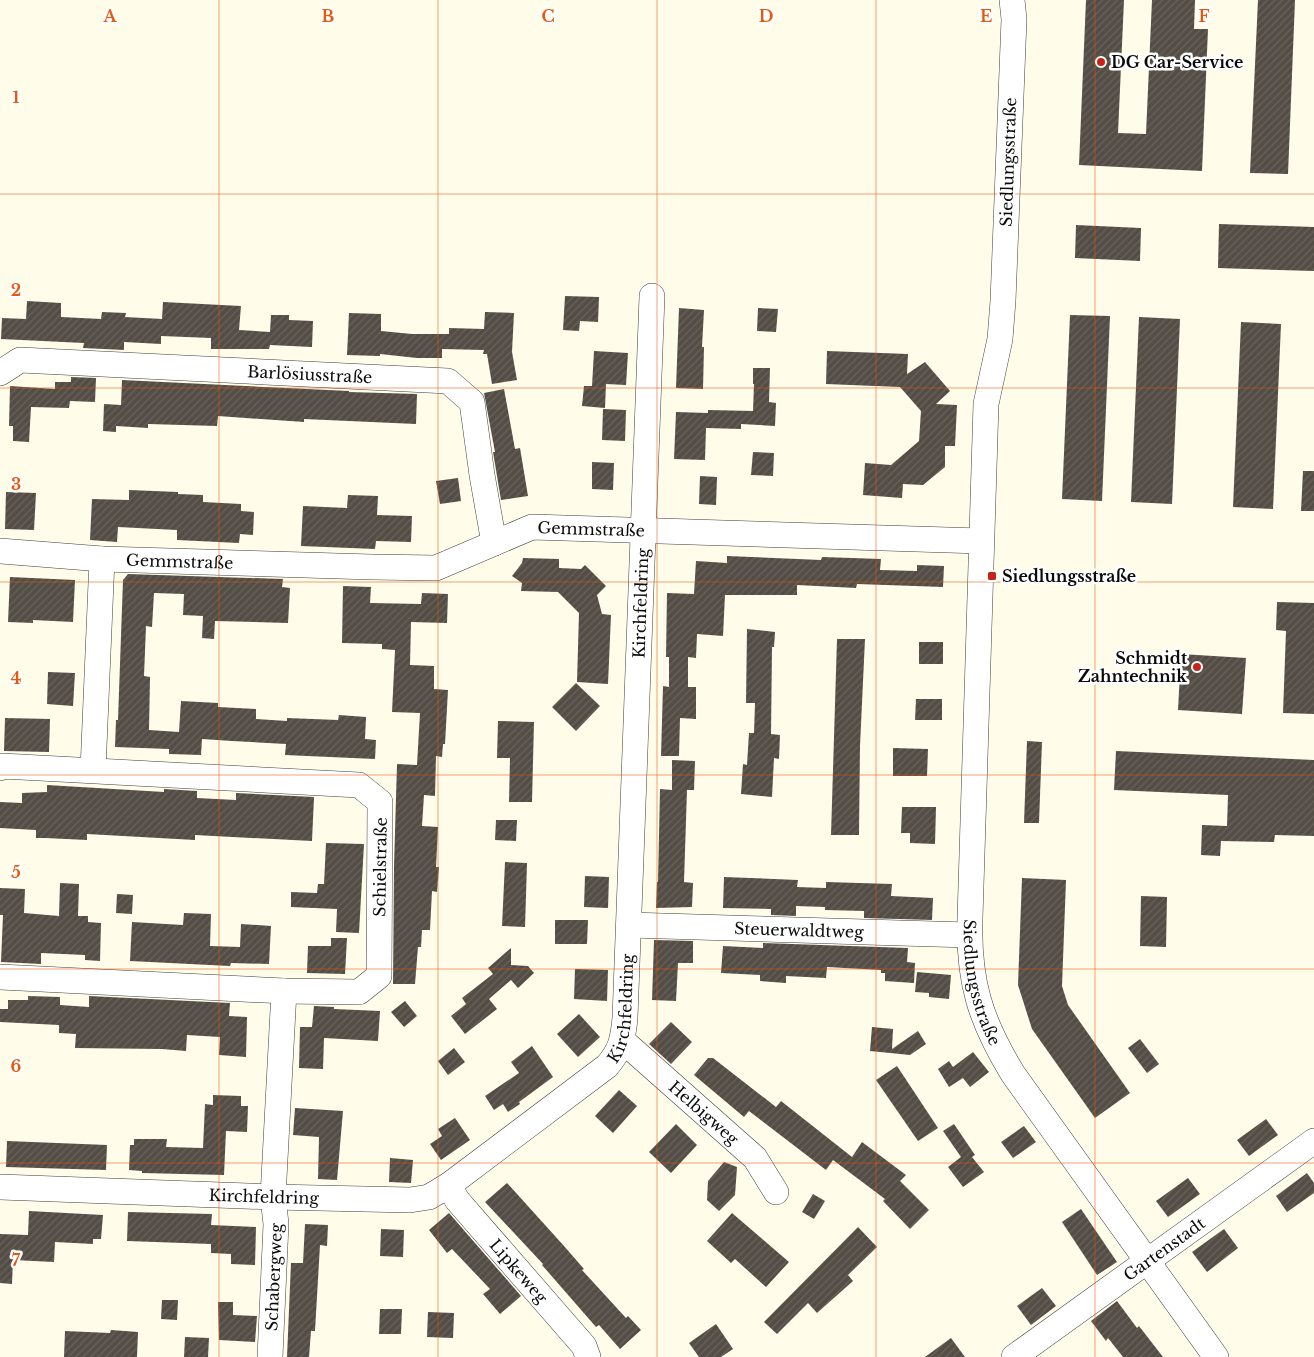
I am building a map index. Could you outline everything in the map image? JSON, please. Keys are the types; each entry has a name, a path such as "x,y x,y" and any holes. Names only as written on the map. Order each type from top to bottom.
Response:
{"street":[{"name":"Siedlungsstraße","path":"1012,0 1014,18 1003,301 1000,339 986,404 969,935 973,984 980,1007 1000,1053 1013,1074 1216,1357"},
{"name":"Kirchfeldring","path":"0,1187 273,1197 410,1200 429,1197 448,1185 607,1066 617,1055 623,1041 629,924 652,296"},
{"name":"Barlösiusstraße","path":"0,373 20,360 448,381 472,402 494,543"},
{"name":"Gemmstraße","path":"0,551 102,559 436,568 532,527 982,541"},
{"path":"93,770 102,559"},
{"name":"Schielstraße","path":"0,768 2,766 93,770 359,785 380,802 379,976 359,992 284,991 0,977"},
{"name":"Steuerwaldtweg","path":"629,924 969,935"},
{"path":"273,1197 284,991"},
{"name":"Helbigweg","path":"623,1041 754,1158 776,1192"},
{"name":"Gartenstadt","path":"1014,1357 1314,1141"},
{"name":"Lipkeweg","path":"448,1185 457,1200 584,1346 588,1357"},
{"name":"Schabergweg","path":"270,1357 276,1224 273,1197"}],"building":[{"path":"1086,0 1124,0 1118,133 1146,134 1152,0 1195,0 1194,29 1208,29 1202,171 1079,165"},
{"path":"1258,0 1295,0 1288,174 1250,173"},
{"path":"1219,224 1314,227 1314,271 1218,268"},
{"path":"1076,225 1141,228 1140,261 1075,258"},
{"path":"565,296 599,297 598,322 580,321 579,331 563,330"},
{"path":"27,301 61,303 61,317 101,319 102,312 126,313 125,317 162,319 163,302 241,306 239,330 270,332 271,315 289,315 289,320 313,321 312,347 270,345 269,349 211,349 211,338 161,336 161,344 124,342 124,350 83,348 84,343 1,339 2,318 26,319"},
{"path":"679,308 704,310 702,347 704,347 703,389 676,388"},
{"path":"758,308 778,309 776,332 757,331"},
{"path":"485,312 514,313 512,352 517,380 492,384 487,354 483,354 484,350 442,349 442,358 417,358 380,354 380,356 347,355 349,313 381,314 381,331 412,334 449,334 449,328 484,329"},
{"path":"1070,315 1110,316 1102,501 1062,499"},
{"path":"1139,317 1180,319 1172,504 1131,502"},
{"path":"1241,322 1281,324 1273,509 1233,507"},
{"path":"594,351 628,353 626,385 606,384 605,408 582,406 584,386 592,386"},
{"path":"827,351 908,354 907,374 925,362 950,391 936,404 957,405 955,446 945,446 945,467 923,485 903,484 902,498 863,495 865,463 891,465 919,441 921,411 900,387 826,384"},
{"path":"753,368 770,368 769,402 776,403 775,426 741,424 741,429 706,428 705,460 674,459 676,412 708,413 708,410 753,411"},
{"path":"71,377 96,378 95,402 70,401 69,408 31,407 29,442 13,441 13,426 9,426 10,386 55,389 55,382 71,382"},
{"path":"122,380 417,394 416,424 304,419 304,422 218,416 217,426 148,424 148,428 116,426 116,432 103,431 104,404 121,405"},
{"path":"504,389 515,449 520,448 528,496 501,500 493,452 495,452 484,393"},
{"path":"603,409 626,410 625,441 602,440"},
{"path":"753,452 774,453 773,476 751,475"},
{"path":"592,462 614,463 613,490 592,489"},
{"path":"1303,471 1314,471 1314,511 1301,511"},
{"path":"700,476 717,477 716,505 699,504"},
{"path":"458,478 461,501 440,504 436,481"},
{"path":"129,490 203,495 203,502 241,504 241,511 254,512 253,535 240,534 239,543 177,540 177,530 118,527 117,542 90,540 92,499 129,500"},
{"path":"6,492 36,493 34,530 5,529"},
{"path":"348,495 378,496 377,515 412,516 411,542 376,541 375,549 301,546 303,506 347,508"},
{"path":"727,556 821,560 822,557 881,559 880,570 917,571 917,565 944,566 943,587 857,584 856,588 797,585 797,595 725,595 723,636 697,634 696,658 688,657 688,687 696,687 696,719 680,718 679,756 661,756 663,686 669,687 669,657 666,657 667,593 694,594 696,561 727,563"},
{"path":"523,558 559,559 559,568 581,569 585,565 606,586 597,595 602,614 611,615 608,684 577,682 579,613 558,592 521,591 522,583 512,576 522,563"},
{"path":"128,574 283,579 282,587 290,588 288,623 215,621 214,639 202,638 203,616 183,615 184,594 154,593 152,627 146,626 144,676 150,677 149,730 179,732 181,701 218,703 218,707 256,709 256,719 287,721 287,718 338,720 339,715 366,717 365,739 376,740 375,759 285,755 286,744 202,739 201,755 169,754 169,749 115,747 116,720 118,720 123,580"},
{"path":"10,577 75,580 73,622 33,620 33,623 8,622"},
{"path":"343,586 371,587 370,603 421,604 422,593 448,594 447,623 411,622 410,665 434,666 434,689 448,690 445,744 443,744 442,757 436,756 435,796 424,795 422,826 438,827 436,867 439,867 437,892 432,891 430,930 422,930 421,947 418,947 415,984 393,984 394,866 397,764 417,765 420,713 392,712 395,650 382,649 382,644 342,643"},
{"path":"1277,602 1314,603 1314,714 1283,713 1286,631 1276,630"},
{"path":"747,629 775,632 774,647 772,647 771,734 780,735 779,759 774,758 772,797 741,794 743,764 747,765 749,733 754,733 755,703 746,703"},
{"path":"837,639 865,639 860,746 859,835 831,835"},
{"path":"919,642 943,642 943,664 919,664"},
{"path":"1181,654 1246,658 1242,714 1178,710"},
{"path":"48,672 75,673 73,706 47,704"},
{"path":"576,683 600,706 576,731 552,707"},
{"path":"916,699 942,699 942,720 915,720"},
{"path":"5,718 50,719 49,752 4,751"},
{"path":"498,721 534,722 532,802 509,802 510,758 497,758"},
{"path":"1027,741 1042,742 1039,823 1024,823"},
{"path":"893,748 928,749 927,776 893,776"},
{"path":"1116,751 1314,760 1314,836 1275,835 1274,842 1221,841 1220,856 1201,855 1202,825 1227,826 1228,795 1114,790"},
{"path":"672,760 695,761 694,790 687,790 684,882 693,883 692,907 656,908 660,789 672,790"},
{"path":"47,785 164,792 164,789 197,791 197,798 236,800 236,793 314,797 312,841 195,835 195,840 87,834 87,840 36,838 36,830 0,828 0,802 22,803 22,793 47,792"},
{"path":"902,807 936,807 935,844 910,843 910,833 901,833"},
{"path":"496,820 517,820 516,841 495,840"},
{"path":"326,843 364,844 359,933 336,932 337,909 291,907 291,892 317,893 318,884 324,884"},
{"path":"505,862 527,863 525,927 502,926"},
{"path":"585,876 609,877 608,908 584,907"},
{"path":"724,877 798,880 797,887 826,888 826,882 892,884 891,896 933,898 932,920 864,918 864,911 825,910 825,907 796,906 796,916 771,915 771,909 723,908"},
{"path":"1022,878 1066,880 1062,986 1068,1005 1130,1093 1095,1118 1032,1029 1018,985"},
{"path":"60,883 79,884 78,916 88,916 88,922 101,923 100,961 85,960 85,955 41,953 41,964 1,962 3,915 0,915 0,888 25,889 24,913 59,916"},
{"path":"117,894 133,895 132,914 116,913"},
{"path":"1141,896 1167,897 1166,947 1140,946"},
{"path":"184,913 211,914 210,946 240,947 241,924 271,926 269,964 231,963 230,966 130,961 132,922 183,925"},
{"path":"555,920 588,920 587,944 555,944"},
{"path":"331,938 347,938 345,974 307,973 308,946 331,946"},
{"path":"654,940 693,941 693,963 678,963 676,1001 652,1000"},
{"path":"763,943 908,948 907,962 915,963 914,983 885,981 885,973 881,973 881,970 827,967 826,978 786,976 786,983 760,981 760,975 721,973 723,946 763,948"},
{"path":"511,948 511,965 528,966 534,973 518,988 511,980 489,999 497,1009 465,1034 451,1016 466,1004 462,998 493,974 488,968"},
{"path":"575,969 608,970 607,1001 574,999"},
{"path":"917,972 951,975 949,999 929,997 929,993 915,992"},
{"path":"28,996 60,997 60,1005 89,1007 89,996 230,1003 229,1016 247,1017 246,1057 219,1055 220,1037 187,1035 186,1051 75,1048 76,1034 59,1033 59,1025 0,1022 0,1009 8,1009 8,1000 28,1000"},
{"path":"405,1001 417,1016 404,1027 391,1012"},
{"path":"314,1006 380,1011 378,1041 324,1038 323,1069 299,1068 300,1027 312,1027"},
{"path":"579,1014 600,1037 578,1057 557,1034"},
{"path":"671,1022 692,1042 671,1064 649,1044"},
{"path":"872,1027 893,1029 892,1049 918,1031 926,1044 910,1055 870,1051"},
{"path":"1140,1039 1159,1064 1147,1073 1128,1048"},
{"path":"532,1046 553,1077 508,1112 503,1104 494,1110 485,1096 519,1073 511,1062"},
{"path":"454,1048 465,1062 448,1075 438,1061"},
{"path":"973,1052 989,1072 970,1087 963,1078 949,1087 938,1069 949,1061 953,1067"},
{"path":"708,1058 713,1058 776,1107 781,1101 852,1157 862,1142 906,1175 900,1181 929,1210 910,1229 883,1201 885,1199 833,1160 826,1170 749,1111 744,1117 694,1075"},
{"path":"897,1066 938,1128 918,1141 876,1080"},
{"path":"619,1090 637,1106 613,1133 595,1116"},
{"path":"213,1095 241,1096 241,1106 248,1106 247,1132 226,1131 224,1175 142,1173 142,1171 129,1170 130,1145 134,1145 134,1139 167,1139 166,1147 203,1148 205,1104 213,1105"},
{"path":"295,1108 343,1111 337,1180 318,1179 319,1137 293,1135"},
{"path":"455,1118 470,1140 441,1160 430,1144 442,1136 438,1129"},
{"path":"1266,1119 1278,1135 1249,1156 1237,1140"},
{"path":"676,1124 697,1145 671,1173 649,1152"},
{"path":"954,1124 975,1155 972,1157 984,1172 963,1187 948,1167 961,1157 943,1131"},
{"path":"1024,1126 1036,1142 1013,1158 1001,1142"},
{"path":"7,1141 107,1145 106,1170 6,1167"},
{"path":"390,1158 413,1160 411,1183 389,1182"},
{"path":"724,1162 737,1167 735,1195 719,1211 707,1200 708,1181"},
{"path":"1307,1173 1314,1183 1314,1193 1287,1212 1276,1196"},
{"path":"1188,1178 1200,1194 1168,1217 1156,1201"},
{"path":"507,1183 584,1269 582,1270 626,1318 628,1316 641,1330 620,1349 599,1325 596,1327 543,1264 485,1202"},
{"path":"813,1194 825,1201 814,1219 802,1212"},
{"path":"1081,1209 1117,1262 1097,1275 1062,1222"},
{"path":"29,1211 103,1215 101,1239 93,1239 93,1244 55,1242 54,1262 13,1260 12,1284 0,1283 0,1234 28,1235"},
{"path":"128,1212 212,1214 211,1225 256,1227 255,1265 231,1264 231,1254 211,1253 211,1244 127,1241"},
{"path":"449,1213 521,1296 500,1314 483,1294 490,1289 452,1249 447,1253 429,1230"},
{"path":"732,1213 789,1262 766,1287 735,1259 731,1263 707,1241"},
{"path":"305,1224 328,1225 327,1246 320,1245 315,1331 311,1331 309,1357 287,1357 291,1263 303,1263"},
{"path":"858,1227 877,1247 848,1275 853,1281 817,1313 808,1303 777,1334 764,1322"},
{"path":"381,1229 404,1230 403,1257 380,1256"},
{"path":"1224,1229 1238,1248 1207,1272 1192,1252"},
{"path":"1042,1288 1056,1306 1031,1325 1017,1306"},
{"path":"162,1300 178,1300 177,1320 161,1319"},
{"path":"1117,1301 1137,1328 1139,1326 1163,1357 1123,1357 1108,1338 1106,1341 1091,1321"},
{"path":"218,1302 233,1302 233,1315 257,1316 255,1342 219,1340"},
{"path":"380,1309 402,1309 401,1334 379,1334"},
{"path":"428,1312 454,1313 453,1338 427,1337"},
{"path":"716,1324 733,1349 721,1357 699,1357 689,1343"},
{"path":"111,1330 138,1332 137,1357 64,1357 65,1331 110,1333"},
{"path":"185,1337 209,1338 208,1357 184,1357"},
{"path":"951,1338 965,1357 925,1357"}],"place":[{"name":"DG Car-Service","path":"1101,62"},
{"name":"Siedlungsstraße","path":"992,576"},
{"name":"Schmidt Zahntechnik","path":"1197,667"}]}
